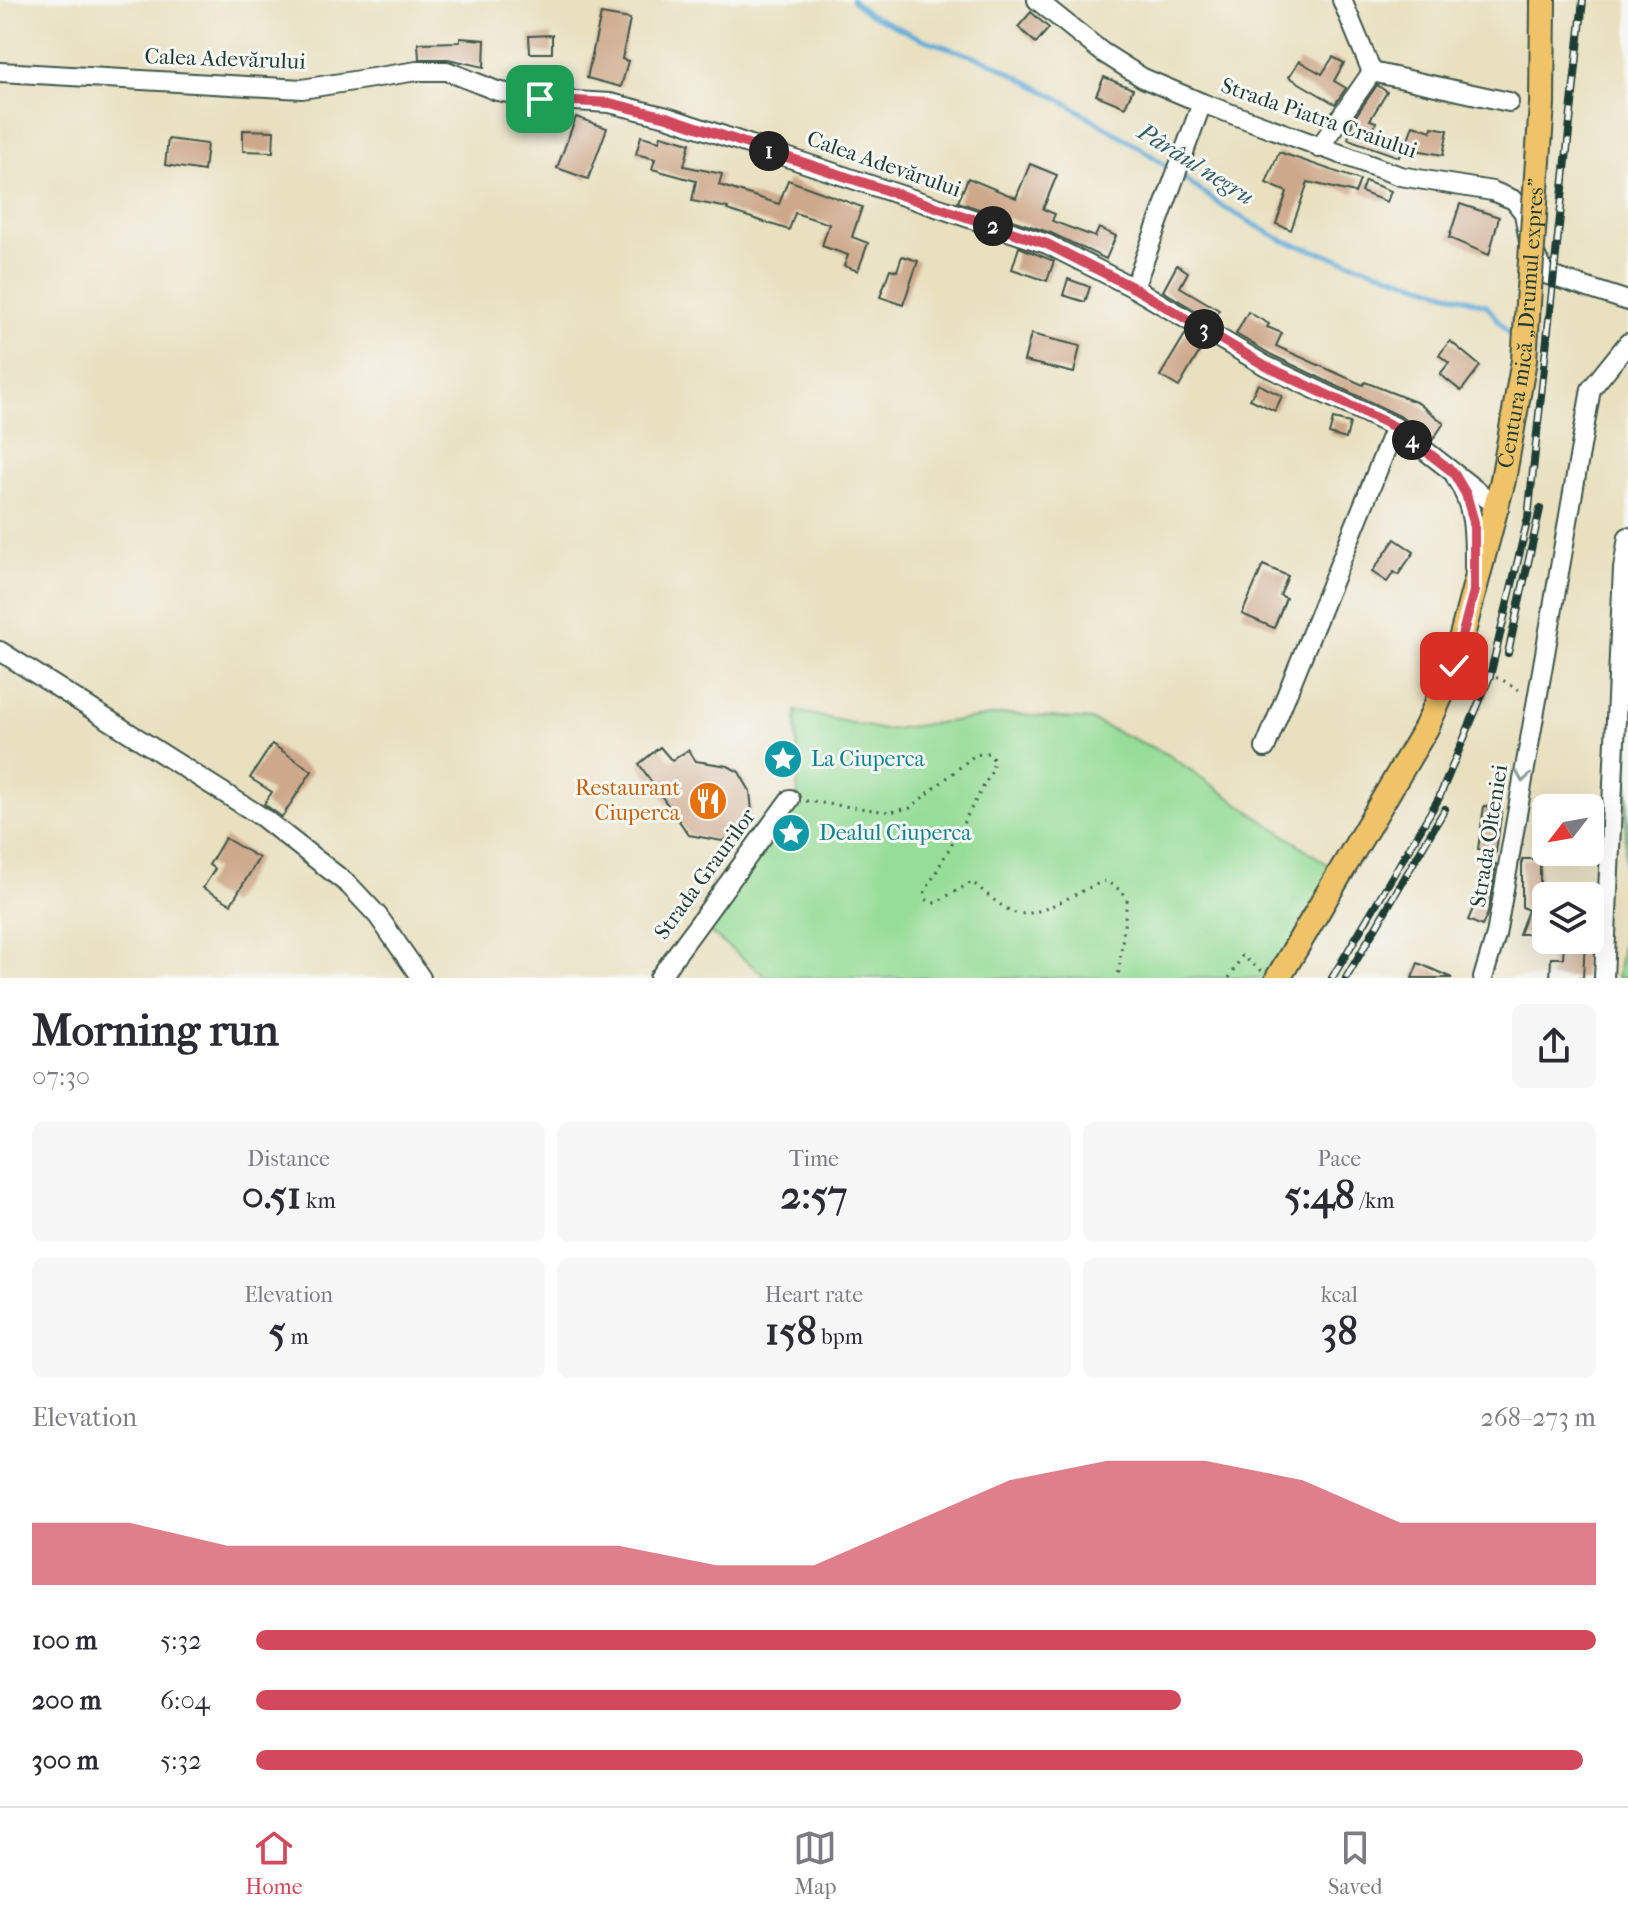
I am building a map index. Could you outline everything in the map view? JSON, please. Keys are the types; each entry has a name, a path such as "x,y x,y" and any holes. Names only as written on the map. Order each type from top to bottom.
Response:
{"main road":[{"name":"Centura mică „Drumul expres”","path":"1278,978 1426,728 1454,666 1499,508 1524,360 1542,104 1543,0"}],"street":[{"name":"Strada Piatra Craiului","path":"1037,0 1061,7 1102,52 1143,78 1202,103 1400,176 1492,191 1514,200 1524,213 1529,242 1545,274 1577,287 1607,292 1628,301"},
{"path":"1342,0 1372,72"},
{"name":"Calea Adevărului","path":"0,72 302,89 417,71 447,71 497,91 540,99 610,103 667,117 1047,244 1134,288 1266,366 1395,427 1499,508"},
{"path":"1372,72 1509,102"},
{"path":"1319,148 1372,72"},
{"path":"1134,288 1146,264 1202,103"},
{"name":"Strada Piatra Craiului","path":"1607,292 1628,287"},
{"name":"Strada Olteniei","path":"1483,978 1496,935 1591,389 1625,346 1628,329"},
{"path":"1265,748 1395,427"},
{"path":"1453,472 1466,494 1474,522 1474,591"},
{"path":"1604,978 1623,569 1628,537"},
{"path":"0,651 148,743 274,827 349,885 378,916 421,978"},
{"name":"Strada Graurilor","path":"659,978 790,799"}],"path":[{"path":"1454,666 1501,679 1535,700"},
{"path":"790,799 889,812 910,808 975,755 988,753 994,760 992,771 925,892 927,900 935,903 972,882 1014,913 1036,912 1091,885 1106,881 1123,892 1127,900 1118,978"},
{"path":"1229,978 1242,956 1271,978"}],"green space":[{"path":"796,711 884,730 1006,714 1091,720 1167,754 1340,873 1278,978 768,978 699,924 798,800"},
{"path":"1628,712 1628,978 1617,978 1623,938"}],"building":[{"path":"1031,12 1049,28 1036,43 1018,27"},
{"path":"601,14 630,19 622,59 628,61 621,87 587,78"},
{"path":"552,35 552,53 530,53 529,36"},
{"path":"460,38 485,40 484,67 448,59 419,59 418,43 460,42"},
{"path":"1333,57 1344,63 1334,81 1346,88 1335,104 1289,77 1299,61 1322,74"},
{"path":"1104,77 1133,89 1125,107 1096,95"},
{"path":"1377,85 1387,92 1370,120 1376,122 1373,132 1404,139 1399,157 1348,139 1353,120"},
{"path":"576,117 607,128 588,179 557,168"},
{"path":"1413,125 1431,131 1432,127 1448,130 1443,155 1405,148"},
{"path":"243,130 274,131 273,152 243,151"},
{"path":"661,135 690,143 684,166 722,174 719,185 779,204 788,180 862,207 852,237 868,243 858,271 844,266 848,255 822,246 829,224 795,213 789,230 728,208 692,201 696,181 652,169 655,159 636,154 641,136 660,141"},
{"path":"168,139 207,144 204,171 165,165"},
{"path":"1279,152 1360,180 1355,193 1308,182 1291,230 1276,224 1287,192 1266,183"},
{"path":"1030,164 1057,175 1043,209 1055,214 1052,221 1095,237 1099,228 1116,236 1106,259 1051,233 958,202 968,178 1016,198"},
{"path":"1365,181 1391,191 1387,202 1361,192"},
{"path":"1460,204 1499,217 1489,255 1449,238"},
{"path":"1019,247 1054,261 1047,281 1012,269"},
{"path":"902,256 918,261 903,305 880,297 890,269 897,271"},
{"path":"1177,265 1188,272 1180,287 1219,310 1213,321 1163,291"},
{"path":"1068,279 1090,287 1085,302 1063,295"},
{"path":"1248,312 1269,324 1267,327 1282,333 1276,346 1363,385 1365,382 1418,403 1444,423 1432,441 1400,416 1272,355 1236,334"},
{"path":"1186,333 1204,344 1179,387 1160,376"},
{"path":"1031,334 1080,346 1074,373 1024,361"},
{"path":"1450,341 1480,366 1461,391 1440,374 1449,363 1439,355"},
{"path":"1258,384 1282,396 1275,411 1250,399"},
{"path":"1333,419 1350,423 1346,439 1329,434"},
{"path":"1395,539 1414,552 1398,575 1394,572 1387,582 1372,572"},
{"path":"1263,565 1288,576 1280,595 1286,598 1274,628 1242,614"},
{"path":"272,744 312,771 282,817 264,804 272,792 250,778"},
{"name":"Restaurant Ciuperca","path":"660,747 672,761 688,750 696,761 728,766 739,772 750,791 752,811 735,835 722,841 689,835 639,764"},
{"path":"1484,806 1502,809 1496,852 1478,849"},
{"path":"225,838 259,858 231,904 203,888 215,869 209,865"},
{"path":"1522,859 1532,859 1532,866 1540,866 1540,882 1532,882 1532,934 1519,934 1528,910 1522,907"},
{"path":"1485,861 1496,864 1488,913 1482,926 1468,920 1484,884 1479,882"},
{"path":"1563,954 1584,954 1583,978 1550,978 1551,958 1563,958"},
{"path":"1418,963 1452,978 1412,978"}],"waterway":[{"name":"Pârâul negru","path":"852,0 867,13 920,38 993,63 1063,101 1142,149 1225,208 1284,241 1486,305 1517,344"}],"railway":[{"path":"1332,978 1439,798 1490,676 1528,518 1583,0"},
{"path":"1508,653 1540,509"},
{"path":"1346,978 1445,809"}],"place":[{"name":"La Ciuperca","path":"783,759"},
{"name":"Restaurant Ciuperca","path":"708,801"},
{"name":"Dealul Ciuperca","path":"791,833"}],"route":[{"path":"540,99 610,103 667,117 1047,244 1134,288 1266,366 1395,427 1453,472 1466,494 1474,522 1474,591 1454,666"}]}
